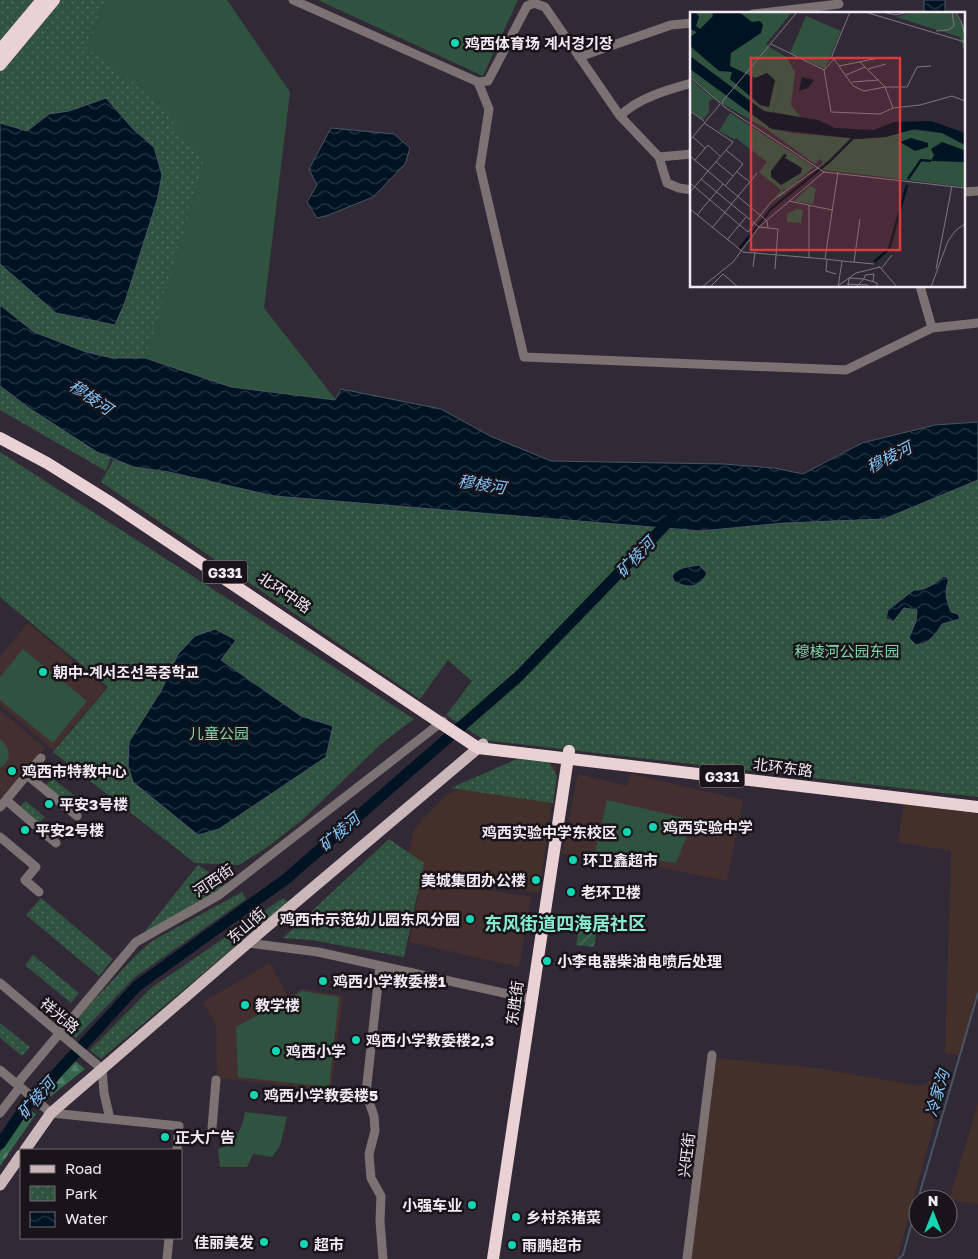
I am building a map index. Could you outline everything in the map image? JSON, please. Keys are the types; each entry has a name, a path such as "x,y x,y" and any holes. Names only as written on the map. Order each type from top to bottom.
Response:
{"highway":[{"path":"0,50 49,1"},
{"path":"0,65 49,1"},
{"name":"北环中路","path":"0,431 80,475 443,721"},
{"name":"北环中路","path":"0,438 47,463 100,495 476,742"},
{"name":"北环东路","path":"476,742 978,807"},
{"name":"北环东路","path":"568,755 978,798"},
{"name":"东胜街","path":"493,1259 568,755"}],"main road":[{"name":"东山街","path":"26,1149 49,1111 102,1069 476,742"},
{"path":"0,1185 20,1156"}],"street":[{"path":"294,0 478,82 488,81 528,3 543,3 620,116 659,157 667,183 690,190"},
{"path":"770,12 839,4"},
{"path":"579,57 671,25 690,23"},
{"path":"478,82 489,108 480,168 524,357 846,370 932,328 978,322"},
{"path":"620,116 627,109 663,91 690,84"},
{"path":"659,157 690,154"},
{"path":"921,288 932,328"},
{"name":"河西街","path":"0,1113 18,1085 59,1032 136,942 219,895 443,721"},
{"path":"41,758 3,803 56,843"},
{"path":"27,774 77,816"},
{"path":"0,837 36,867 25,880 39,892"},
{"path":"248,942 318,952 531,999"},
{"path":"380,966 366,1093 374,1116 375,1131 368,1154 371,1178 381,1196 380,1222 383,1259"},
{"name":"祥光路","path":"0,983 102,1069"},
{"name":"兴旺街","path":"687,1259 712,1055"},
{"path":"102,1069 104,1093 110,1119"},
{"path":"0,1070 49,1111 179,1126 177,1149"},
{"path":"212,1128 216,1080"},
{"path":"167,1259 169,1239"}],"shaded area":[{"name":"朝中-계서조선족중학교","path":"28,623 106,688 53,750 0,705 0,656"},
{"name":"鸡西市特教中心","path":"0,710 45,748 3,798 0,795"},
{"path":"518,762 557,766 539,893 457,879 456,884 428,880 424,895 401,891 414,829 445,796"},
{"name":"鸡西实验中学","path":"578,774 627,786 631,774 743,800 727,881 639,863 638,868 562,853"},
{"path":"904,804 978,814 978,996 961,1056 945,1053 951,851 898,842"},
{"name":"鸡西市示范幼儿园东风分园","path":"422,879 531,897 519,967 409,942"},
{"name":"鸡西小学","path":"270,963 288,997 302,989 343,996 331,1090 217,1078 216,1024 203,1002"},
{"path":"714,1058 817,1068 920,1086 944,1073 947,1076 916,1189 908,1189 908,1219 898,1256 894,1259 691,1259"},
{"path":"978,1103 978,1204 958,1201 958,1189 952,1189"}],"green space":[{"path":"0,0 105,0 87,48 156,99 204,164 151,341 106,471 0,410"},
{"path":"105,0 227,0 290,92 264,308 336,400 231,387 145,358 204,164 87,48"},
{"name":"鸡西体育场 계서경기장","path":"318,0 518,0 483,76"},
{"name":"儿童公园","path":"0,452 414,719 381,744 301,821 266,848 239,865 195,863 53,752 108,687 0,597"},
{"name":"穆棱河公园东园","path":"114,459 134,467 171,473 274,496 701,531 784,523 884,519 978,480 978,797 484,740 446,715 472,681 448,660 420,699 101,482"},
{"path":"23,649 87,701 53,743 0,700 0,677"},
{"path":"0,739 6,746 9,754 7,762 0,768"},
{"path":"517,759 549,762 557,776 553,803 451,788"},
{"path":"52,778 76,797 69,806 45,786"},
{"path":"607,800 693,820 676,863 595,852"},
{"path":"26,801 45,817 38,824 19,807"},
{"path":"389,839 424,863 404,957 311,940 283,938"},
{"path":"198,865 229,885 142,935"},
{"path":"242,892 246,899 135,977 76,1038 66,1030 137,954 152,941"},
{"path":"41,898 113,959 99,976 26,915"},
{"path":"283,898 288,902 101,1059 90,1050 151,988"},
{"path":"581,915 599,917 594,947 576,945"},
{"path":"33,955 79,993 71,1003 25,965"},
{"name":"鸡西小学","path":"302,991 339,997 329,1087 238,1077 236,1027"},
{"path":"0,1023 30,1047 22,1056 0,1038"},
{"path":"75,1061 85,1069 46,1100 42,1096"},
{"path":"29,1110 36,1114 0,1166 0,1152"},
{"path":"245,1112 287,1117 280,1146 272,1157 253,1154 247,1167 220,1167 218,1149 229,1144 237,1135"}],"water":[{"path":"924,0 945,0 945,12 924,12"},
{"path":"106,98 133,129 154,147 162,175 158,197 125,302 115,325 56,313 0,264 0,123 27,131 49,114 69,111"},
{"path":"331,128 394,134 410,148 405,164 373,197 317,218 307,202 317,185 309,169"},
{"name":"穆棱河","path":"0,305 34,332 86,352 112,358 145,358 231,387 335,400 341,389 441,409 490,436 551,461 724,464 774,468 803,474 862,443 935,425 978,422 978,480 884,519 784,523 701,531 274,496 169,472 134,467 97,452 29,408 0,386"},
{"path":"699,565 707,573 701,582 688,586 674,581 672,576 678,570"},
{"path":"944,576 949,579 946,592 949,607 951,612 958,614 960,619 942,624 935,635 928,641 916,645 909,638 916,621 917,610 904,608 893,622 886,618 888,610 914,590 926,588"},
{"path":"215,629 236,640 221,660 301,716 333,726 326,757 219,829 198,835 133,782 128,766 129,742 162,689 178,654 195,636"}],"waterway":[{"name":"矿棱河","path":"0,1144 24,1109 137,986 286,879 519,676 673,517"},
{"name":"冷家沟","path":"921,1189 978,993"},
{"name":"冷家沟","path":"898,1259 903,1255 908,1237"}],"place":[{"name":"鸡西体育场 계서경기장","path":"455,43"},
{"name":"朝中-계서조선족중학교","path":"43,672"},
{"name":"鸡西市特教中心","path":"12,771"},
{"name":"平安3号楼","path":"49,804"},
{"name":"鸡西实验中学","path":"653,827"},
{"name":"平安2号楼","path":"25,830"},
{"name":"鸡西实验中学东校区","path":"627,832"},
{"name":"环卫鑫超市","path":"573,860"},
{"name":"美城集团办公楼","path":"536,880"},
{"name":"老环卫楼","path":"571,892"},
{"name":"鸡西市示范幼儿园东风分园","path":"470,919"},
{"name":"小李电器柴油电喷后处理","path":"547,961"},
{"name":"鸡西小学教委楼1","path":"323,981"},
{"name":"教学楼","path":"245,1005"},
{"name":"鸡西小学教委楼2,3","path":"356,1040"},
{"name":"鸡西小学","path":"276,1051"},
{"name":"鸡西小学教委楼5","path":"254,1095"},
{"name":"正大广告","path":"165,1137"},
{"name":"小强车业","path":"472,1205"},
{"name":"乡村杀猪菜","path":"516,1217"},
{"name":"佳丽美发","path":"264,1242"},
{"name":"超市","path":"304,1244"},
{"name":"雨鹏超市","path":"512,1245"}],"district":[{"name":"东风街道四海居社区","path":"565,923"}]}
